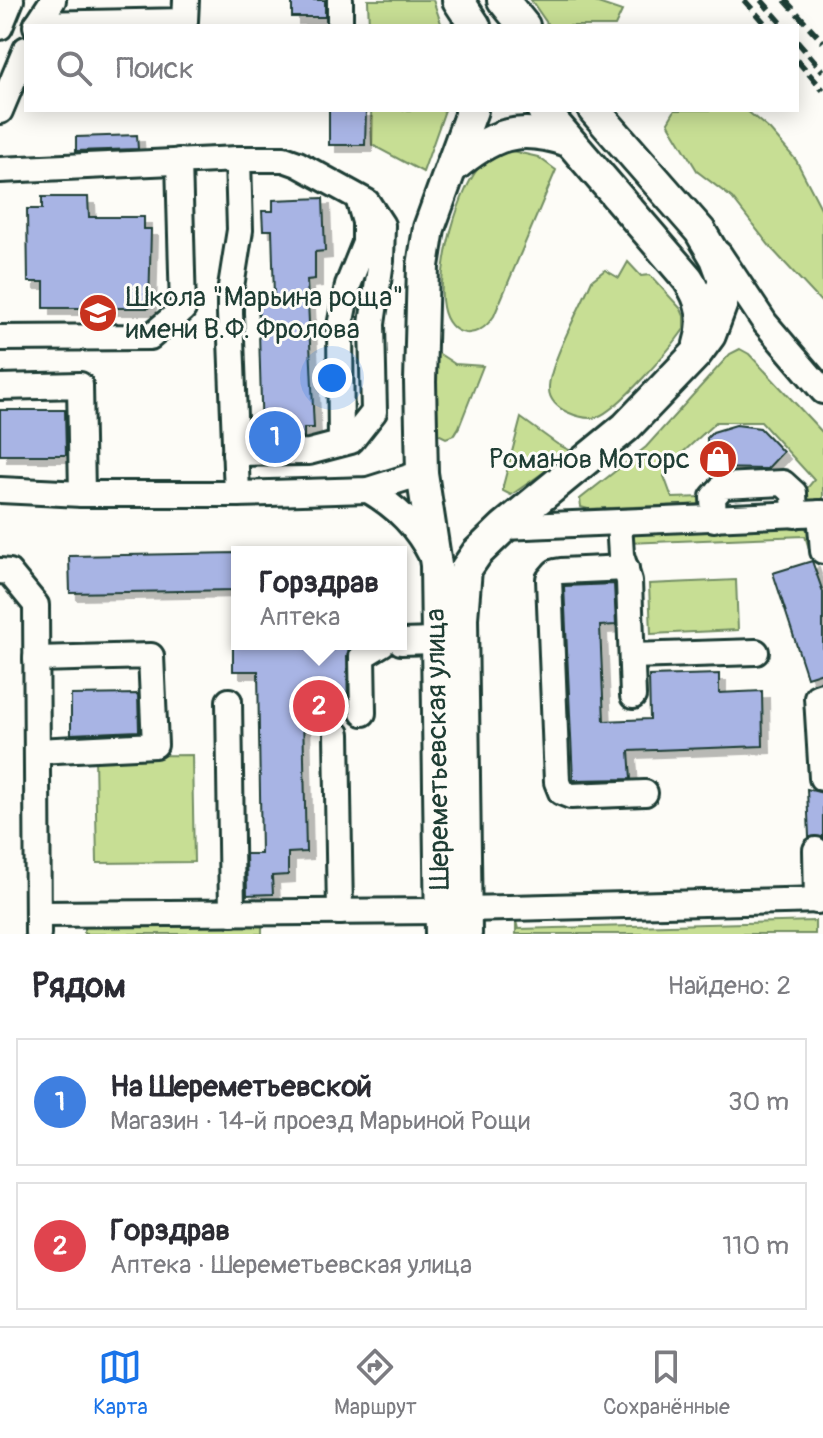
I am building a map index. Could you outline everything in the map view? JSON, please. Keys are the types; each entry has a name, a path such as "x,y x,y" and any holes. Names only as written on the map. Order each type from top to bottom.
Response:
{"main road":[{"path":"500,0 500,24"},
{"path":"500,0 522,24"},
{"name":"Шереметьевская улица","path":"453,922 435,641 436,565 422,473 419,340 425,247 472,112"},
{"path":"545,112 670,256 698,294 703,308 703,331 696,354"},
{"path":"504,527 621,432 696,354 720,314 723,277 700,231 596,112"},
{"path":"452,168 492,139 511,133 537,132 568,141"},
{"name":"Шереметьевская улица","path":"453,922 466,569 504,527"}],"street":[{"path":"0,27 11,0"},
{"path":"37,24 53,0"},
{"path":"73,24 185,21 186,0"},
{"path":"340,0 340,24"},
{"path":"1,107 24,54"},
{"path":"237,494 230,303 240,230 238,159"},
{"path":"0,170 284,159 367,202 382,225 381,261 372,324 374,412 351,441 309,452 235,453"},
{"path":"0,338 150,337 183,309 179,161"},
{"path":"341,443 340,326 348,285 365,243 365,222 358,196"},
{"path":"700,231 732,270 765,323 823,391"},
{"path":"670,256 723,298 765,323"},
{"path":"0,387 80,385 82,494"},
{"path":"0,490 82,494 237,494 368,490 422,473"},
{"path":"368,490 390,504 413,525 436,565"},
{"path":"504,527 822,513 823,551"},
{"path":"619,523 621,555 629,581 633,696"},
{"path":"626,568 561,571 555,572 549,579 557,782 561,792 566,795 645,793"},
{"path":"0,571 9,572 36,605 38,924 232,913 340,912 453,922 820,900 816,850"},
{"path":"407,642 435,641"},
{"path":"363,713 362,656 372,650"},
{"path":"632,656 756,652"},
{"path":"36,659 151,656 155,745 37,751"},
{"path":"822,778 817,697 823,695"},
{"path":"229,701 232,913"},
{"path":"337,734 340,912"}],"green space":[{"path":"368,0 433,0 441,24 369,24"},
{"path":"531,0 589,0 622,11 616,24 548,24"},
{"path":"371,112 444,112 423,172 372,145"},
{"path":"674,112 748,112 770,130 796,160 822,210 823,304 772,249 732,198 698,172 668,122"},
{"path":"512,151 538,157 556,170 494,316 480,330 464,333 451,325 443,307 443,273 451,230 474,173 490,158"},
{"path":"628,262 641,276 650,275 681,309 684,329 644,378 618,403 597,417 574,415 560,408 551,397 549,389 554,366 592,280 605,270 619,278"},
{"path":"740,349 749,354 823,433 823,500 803,501 803,493 814,480 761,422 716,422 668,466 664,476 672,498 703,497 703,504 581,507 580,499 646,447 730,354"},
{"path":"435,351 455,364 483,366 459,427 454,435 446,438 438,434 434,425"},
{"path":"521,418 573,452 511,495 503,491 503,486"},
{"path":"803,526 813,535 813,561 805,536 628,543 634,533"},
{"path":"736,580 738,630 651,634 649,584"},
{"path":"192,755 194,862 97,863 95,756"},
{"path":"516,921 518,929 815,921 815,934 516,934"},
{"path":"262,925 262,934 84,934 84,927"}],"building":[{"path":"292,0 325,0 325,17 292,17"},
{"path":"329,112 366,112 365,145 329,145"},
{"path":"137,135 138,149 76,151 76,137"},
{"path":"42,197 88,197 89,217 144,217 144,229 151,229 149,308 44,308 44,282 28,282 27,209 42,209"},
{"path":"323,198 325,251 315,252 315,279 307,280 314,428 304,428 304,437 262,438 258,297 274,296 272,230 263,230 262,211 273,211 273,200"},
{"path":"0,410 65,410 66,455 0,455"},
{"path":"736,425 760,428 783,452 767,469 708,468 707,438 713,432"},
{"path":"231,553 231,590 70,593 69,556"},
{"path":"812,561 823,592 823,672 807,677 773,573"},
{"path":"614,584 616,625 600,626 604,721 650,719 649,676 719,674 719,693 762,691 763,746 629,751 631,779 573,780 564,586"},
{"path":"233,650 348,650 348,712 303,712 306,852 288,853 288,875 272,876 273,894 247,895 246,854 261,854 258,671 233,671"},
{"path":"138,694 139,731 71,734 71,695"},
{"path":"807,789 823,793 823,837 809,837"}],"railway":[{"path":"744,0 765,24"},
{"path":"761,0 782,24"},
{"path":"785,0 823,42"},
{"path":"799,43 823,71"},
{"path":"799,62 823,90"}],"place":[{"name":"Школа \"Марьина роща\" имени В.Ф. Фролова","path":"98,313"},
{"name":"На Шереметьевской","path":"275,437"},
{"name":"Романов Моторс","path":"718,459"},
{"name":"Горздрав","path":"319,706"}]}
